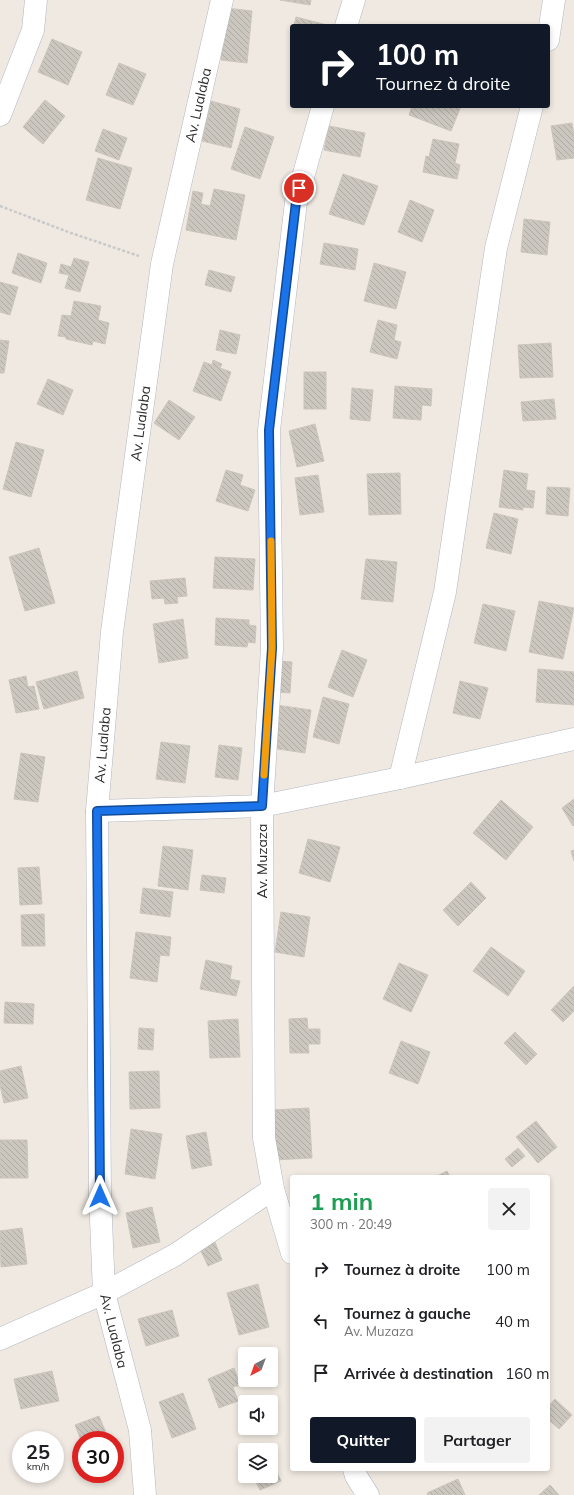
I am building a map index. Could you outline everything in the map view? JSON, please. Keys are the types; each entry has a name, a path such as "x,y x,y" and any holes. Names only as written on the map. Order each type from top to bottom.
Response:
{"street":[{"path":"0,115 33,30 36,0"},
{"name":"Av. Lualaba","path":"145,1495 140,1430 104,1293 100,1196 97,811 112,632 162,264 222,0"},
{"path":"347,24 354,0"},
{"path":"550,27 554,0"},
{"name":"Av. Muzaza","path":"290,1246 273,1189 264,1138 262,806 272,648 269,430 296,202 322,108"},
{"path":"400,778 445,592 496,248 531,108"},
{"path":"97,811 262,806 400,778 574,738"},
{"path":"0,1339 104,1293 175,1255 273,1189"},
{"path":"355,1471 368,1495"}],"path":[{"path":"0,206 71,233 162,264"}],"building":[{"path":"280,0 311,0 310,5"},
{"path":"226,8 252,11 247,63 221,60"},
{"path":"296,17 323,24 294,24"},
{"path":"52,39 82,52 68,85 38,72"},
{"path":"119,63 146,74 133,105 106,95"},
{"path":"45,100 65,116 43,144 23,127"},
{"path":"211,101 240,109 231,148 202,141"},
{"path":"411,108 460,108 451,131 409,115"},
{"path":"572,123 574,135 574,158 557,160 551,126"},
{"path":"329,126 365,133 360,157 324,150"},
{"path":"245,127 274,137 260,179 231,169"},
{"path":"103,129 127,138 119,160 95,151"},
{"path":"433,139 459,144 455,163 460,165 457,179 423,172 426,156 429,157"},
{"path":"98,158 132,168 120,209 86,200"},
{"path":"343,174 378,186 364,225 329,214"},
{"path":"214,189 245,195 236,240 186,230 193,191 203,193 201,204 210,206"},
{"path":"410,200 434,210 422,242 398,232"},
{"path":"524,219 550,222 547,255 521,252"},
{"path":"324,243 358,249 355,270 320,264"},
{"path":"18,253 47,263 41,283 12,273"},
{"path":"74,258 89,262 80,292 65,288 69,275 59,273 61,264 71,267"},
{"path":"374,263 406,272 396,309 364,301"},
{"path":"209,270 235,277 231,292 205,285"},
{"path":"0,282 18,287 10,315 0,312"},
{"path":"74,301 101,306 98,320 109,323 105,344 93,341 92,345 58,336 62,315 71,316"},
{"path":"378,320 397,325 394,340 401,342 397,359 370,352"},
{"path":"220,330 240,335 236,354 216,350"},
{"path":"0,340 9,341 4,373 0,373"},
{"path":"551,343 553,377 520,378 518,345"},
{"path":"213,360 222,364 220,368 231,372 221,401 193,391 204,362 212,365"},
{"path":"304,372 326,372 326,409 304,409"},
{"path":"48,379 73,390 63,415 37,404"},
{"path":"395,386 432,389 431,406 422,405 421,420 393,418"},
{"path":"352,388 373,390 370,421 350,419"},
{"path":"554,399 556,419 523,421 521,402"},
{"path":"169,400 195,417 179,440 154,423"},
{"path":"315,424 324,461 297,467 289,431"},
{"path":"16,442 44,450 31,497 3,489"},
{"path":"226,470 243,475 240,485 255,490 248,511 216,501"},
{"path":"504,470 528,474 526,490 535,491 533,508 523,507 523,510 499,507"},
{"path":"400,473 401,514 369,515 367,474"},
{"path":"318,475 324,512 300,515 295,478"},
{"path":"547,487 570,488 568,516 546,514"},
{"path":"494,513 518,519 511,554 486,548"},
{"path":"39,548 55,603 25,611 9,557"},
{"path":"215,557 255,559 253,590 213,588"},
{"path":"366,559 397,562 393,602 361,599"},
{"path":"185,578 187,596 177,597 178,603 165,604 164,598 152,599 150,581"},
{"path":"539,601 574,608 563,659 529,652"},
{"path":"483,604 515,611 506,651 474,643"},
{"path":"216,618 249,620 249,625 256,626 255,643 248,642 247,647 215,645"},
{"path":"183,619 188,658 159,663 153,624"},
{"path":"342,650 367,660 353,697 328,687"},
{"path":"277,661 292,662 290,693 275,692"},
{"path":"538,669 574,672 574,705 536,702"},
{"path":"77,671 84,698 44,709 36,682"},
{"path":"26,676 28,687 34,686 39,709 16,713 9,680"},
{"path":"460,681 488,688 480,719 453,713"},
{"path":"323,697 349,704 339,744 313,737"},
{"path":"276,705 311,710 305,753 271,748"},
{"path":"161,742 190,746 185,783 156,779"},
{"path":"219,745 242,748 238,780 215,777"},
{"path":"21,753 45,757 38,802 14,799"},
{"path":"574,799 574,825 573,826 562,808"},
{"path":"501,800 533,827 506,860 473,833"},
{"path":"308,839 340,847 330,882 299,873"},
{"path":"163,846 193,850 188,890 158,886"},
{"path":"574,850 574,861 571,851"},
{"path":"39,867 42,904 20,905 18,868"},
{"path":"202,875 226,878 224,893 200,890"},
{"path":"471,882 486,898 458,926 443,910"},
{"path":"143,888 173,892 170,917 140,913"},
{"path":"281,912 310,917 304,957 275,952"},
{"path":"44,914 45,946 22,946 21,915"},
{"path":"136,932 171,937 169,956 160,955 157,982 130,978"},
{"path":"491,947 525,971 508,996 473,971"},
{"path":"206,960 232,966 230,979 240,981 236,996 200,989"},
{"path":"399,963 428,975 411,1012 383,999"},
{"path":"574,986 574,1011 563,1022 551,1010"},
{"path":"5,1002 34,1004 33,1024 4,1023"},
{"path":"307,1018 308,1029 320,1029 320,1044 308,1044 309,1053 290,1053 289,1019"},
{"path":"238,1019 240,1057 210,1058 208,1021"},
{"path":"139,1028 154,1029 153,1050 138,1049"},
{"path":"515,1032 537,1054 526,1065 504,1043"},
{"path":"401,1041 430,1052 418,1084 389,1073"},
{"path":"21,1066 28,1098 4,1103 0,1085 0,1071"},
{"path":"159,1071 160,1108 130,1109 129,1072"},
{"path":"309,1108 312,1158 274,1160 271,1110"},
{"path":"536,1121 557,1147 538,1163 516,1137"},
{"path":"131,1129 162,1134 155,1179 125,1174"},
{"path":"206,1132 212,1165 192,1169 186,1136"},
{"path":"0,1140 27,1140 28,1178 0,1178"},
{"path":"518,1148 525,1156 512,1167 505,1159"},
{"path":"447,1171 449,1175 439,1175"},
{"path":"152,1207 160,1242 133,1248 126,1213"},
{"path":"22,1228 27,1264 1,1267 0,1231"},
{"path":"215,1242 222,1260 208,1266 200,1249"},
{"path":"258,1284 269,1327 239,1335 227,1293"},
{"path":"172,1310 179,1336 146,1346 138,1319"},
{"path":"234,1368 238,1379 238,1386 233,1387 238,1401 219,1408 208,1379"},
{"path":"52,1371 59,1401 21,1409 14,1379"},
{"path":"183,1393 196,1429 172,1438 159,1402"},
{"path":"555,1399 572,1415 559,1429 550,1421 550,1405"},
{"path":"99,1416 105,1431 77,1431 75,1425"},
{"path":"278,1474 281,1481 278,1482"},
{"path":"458,1479 465,1495 428,1495 427,1493"},
{"path":"256,1483 276,1483 260,1490"},
{"path":"550,1485 559,1495 539,1495"}],"slow traffic":[{"path":"264,775 272,648 271,541"}],"route":[{"path":"100,1196 97,811 262,806 272,648 269,430 296,202 299,188"}]}
